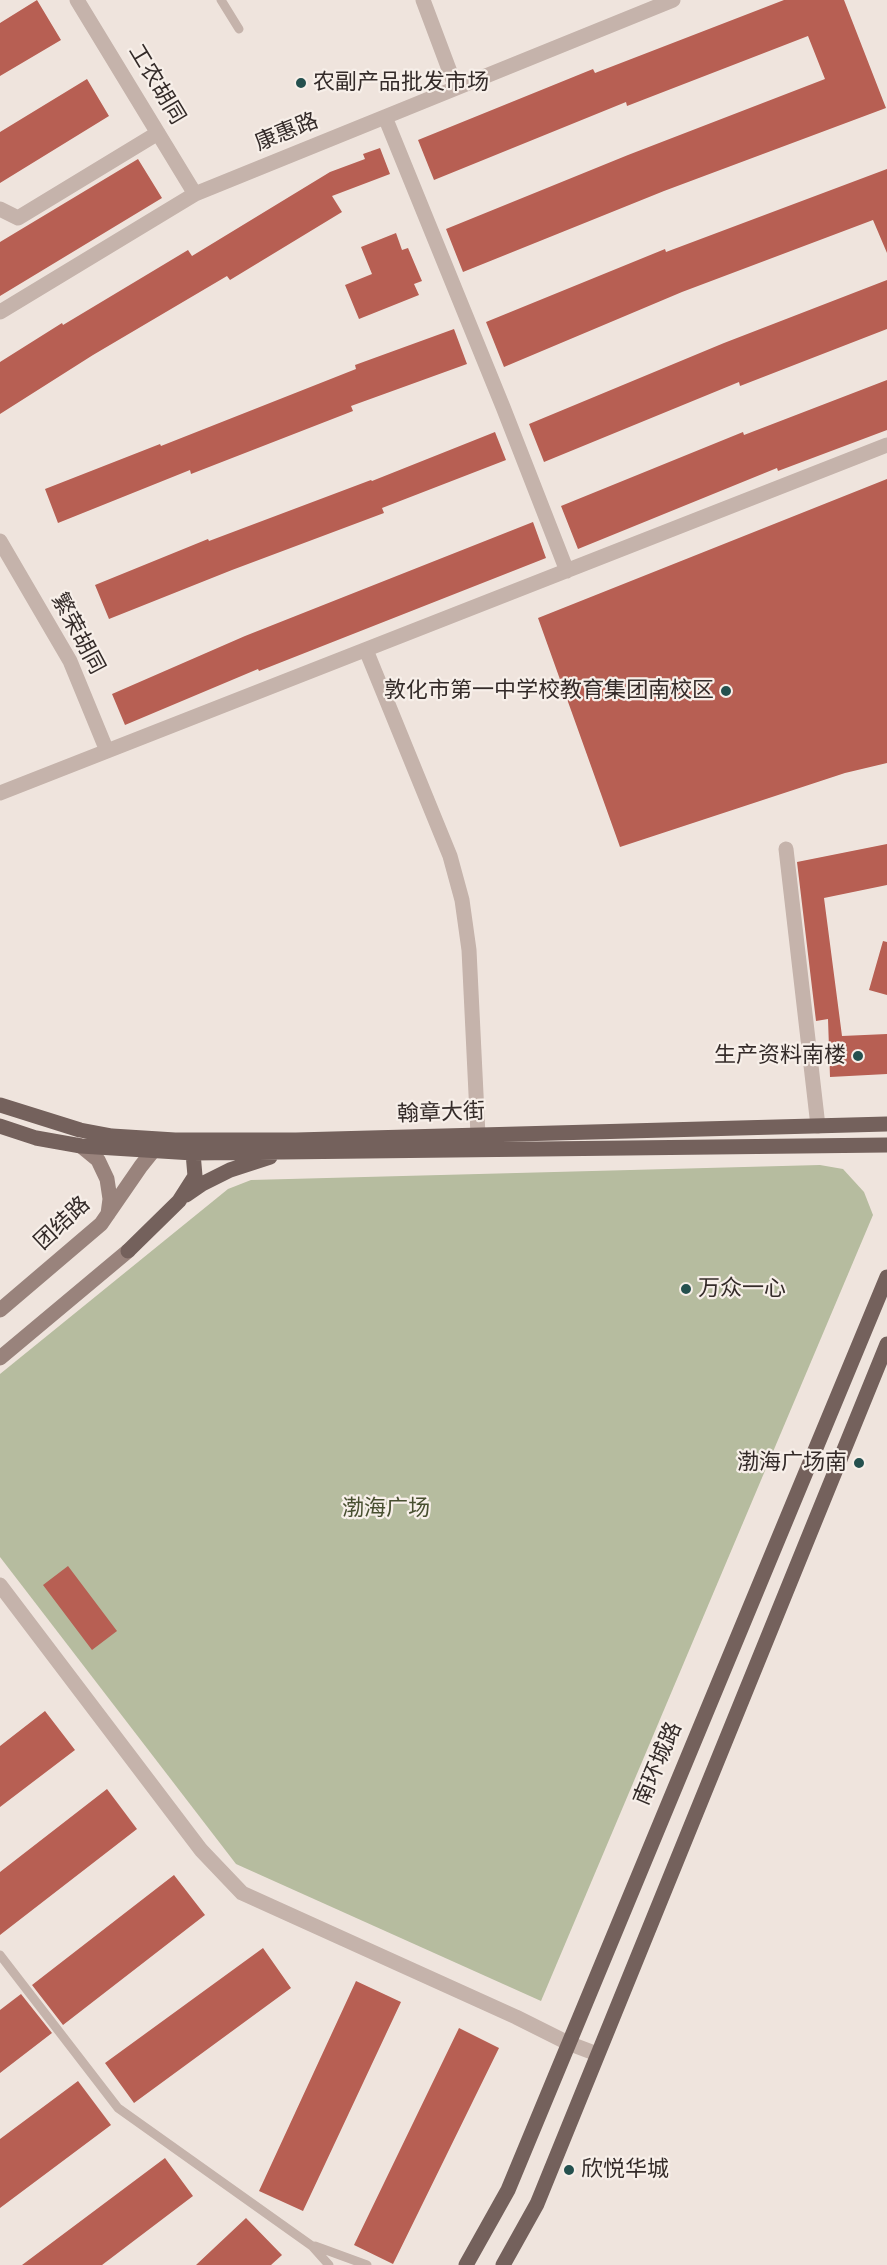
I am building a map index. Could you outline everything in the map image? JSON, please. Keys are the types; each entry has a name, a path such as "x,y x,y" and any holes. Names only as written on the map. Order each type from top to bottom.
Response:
{"main road":[{"name":"翰章大街","path":"0,1106 80,1130 112,1136 284,1152 887,1145"},
{"name":"翰章大街","path":"0,1125 36,1138 81,1146 153,1151 184,1144 887,1124"},
{"name":"团结路","path":"0,1310 101,1224 153,1151 184,1144"},
{"path":"179,1200 195,1176 184,1144"},
{"path":"81,1146 98,1160 106,1179 110,1199 108,1214"},
{"path":"0,1358 128,1251 179,1200 202,1184 230,1170 284,1152"},
{"name":"南环城路","path":"466,2265 508,2190 887,1277"},
{"path":"503,2265 537,2204 887,1344"}],"street":[{"name":"工农胡同","path":"77,0 195,194"},
{"path":"423,0 456,88"},
{"name":"康惠路","path":"0,312 195,194 673,0"},
{"path":"385,117 567,571"},
{"path":"0,209 18,218 158,133"},
{"path":"0,793 887,446"},
{"name":"繁荣胡同","path":"0,541 70,661 107,751"},
{"path":"366,650 450,856 462,900 469,950 478,1135"},
{"path":"786,849 818,1126"},
{"path":"0,1585 201,1850 242,1893 516,2017 568,2043 597,2054"}],"lane":[{"path":"221,0 239,29"},
{"path":"0,1955 118,2108 312,2246 329,2265"},
{"path":"312,2246 367,2265"}],"green space":[{"name":"渤海广场","path":"820,1165 843,1169 864,1192 873,1215 541,2001 236,1864 0,1557 0,1374 228,1189 251,1180"}],"building":[{"path":"37,0 61,40 0,76 0,23"},
{"path":"784,0 844,0 886,108 664,191 463,272 446,229 628,155 825,79 808,36 627,106 626,102 434,180 418,140 593,69 595,73"},
{"path":"87,79 109,116 0,183 0,132"},
{"path":"380,148 390,174 332,196 342,212 230,280 227,276 93,355 0,414 0,362 188,250 192,256 330,172 365,159 363,154"},
{"path":"138,159 162,198 0,296 0,242"},
{"path":"887,169 887,253 873,220 682,292 504,367 486,322 665,249 666,252"},
{"path":"396,233 402,250 408,248 422,281 414,284 419,295 359,319 345,285 372,274 361,247"},
{"path":"887,280 887,329 740,386 739,382 544,462 529,424 724,343"},
{"path":"454,329 467,364 351,406 353,411 191,474 190,470 58,523 45,489 356,369 355,365"},
{"path":"887,380 887,430 778,471 777,468 578,549 561,506 743,432 744,435"},
{"path":"495,432 506,460 382,508 384,513 109,619 95,585 208,539 209,541 372,481"},
{"name":"敦化市第一中学校教育集团南校区","path":"887,479 887,763 845,773 620,847 538,618"},
{"path":"533,522 546,558 259,671 258,669 125,725 112,694 245,636"},
{"path":"887,844 887,885 824,898 842,1036 887,1034 887,1074 830,1077 828,1019 816,1021 797,862"},
{"path":"883,941 887,942 887,995 869,990"},
{"path":"68,1566 117,1631 92,1650 43,1585"},
{"path":"45,1711 75,1750 0,1807 0,1746"},
{"path":"107,1789 137,1829 0,1935 0,1872"},
{"path":"174,1875 205,1915 63,2025 32,1985"},
{"path":"263,1948 291,1988 134,2103 105,2063"},
{"path":"356,1981 401,2002 303,2211 259,2191"},
{"path":"21,1994 52,2033 0,2073 0,2010"},
{"path":"459,2028 499,2048 393,2264 354,2245"},
{"path":"78,2081 111,2125 0,2208 0,2139"},
{"path":"165,2158 193,2196 102,2265 22,2265"},
{"path":"246,2218 282,2255 271,2265 196,2265"}],"place":[{"name":"农副产品批发市场","path":"301,83"},
{"name":"敦化市第一中学校教育集团南校区","path":"726,691"},
{"name":"生产资料南楼","path":"858,1056"},
{"name":"万众一心","path":"686,1289"},
{"name":"渤海广场南","path":"859,1463"},
{"name":"欣悦华城","path":"569,2170"}]}
